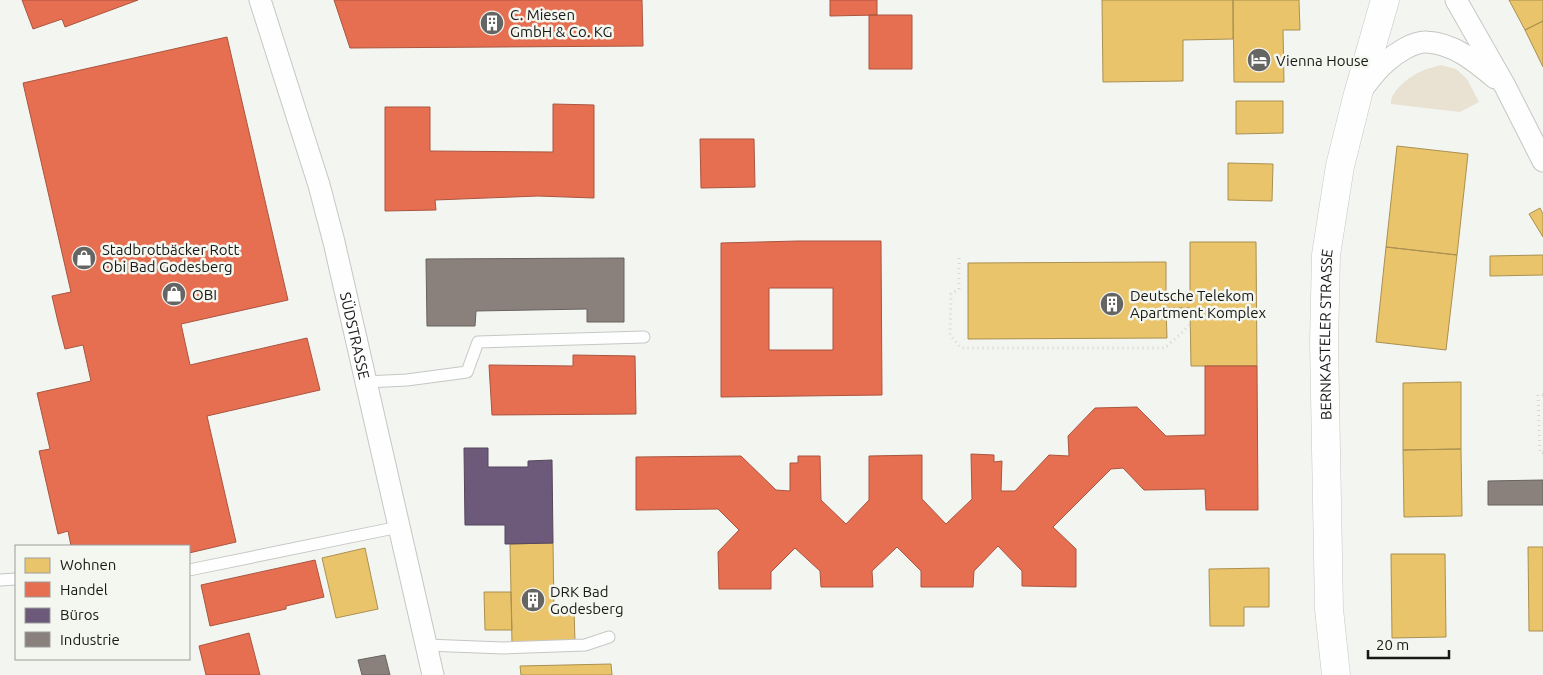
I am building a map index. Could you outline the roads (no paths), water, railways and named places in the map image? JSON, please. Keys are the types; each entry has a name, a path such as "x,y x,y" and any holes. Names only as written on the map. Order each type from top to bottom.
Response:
{"street":[{"name":"SÜDSTRASSE","path":"260,0 319,185 334,242 433,675"},
{"name":"BERNKASTELER STRASSE","path":"1336,675 1329,609 1324,342 1326,254 1340,166 1358,94 1386,0"},
{"path":"1456,0 1540,148"},
{"path":"1358,94 1385,62 1408,47 1426,42 1449,47 1475,61 1505,86"}],"lane":[{"path":"365,382 407,380 467,372 478,342 644,337"},
{"path":"190,570 399,527"},
{"path":"0,580 15,579"},
{"path":"426,645 503,648 585,645 609,637"}],"place":[{"name":"C. Miesen GmbH & Co. KG","path":"492,23"},
{"name":"Vienna House","path":"1259,60"},
{"name":"Stadbrotbäcker Rott Obi Bad Godesberg","path":"84,258"},
{"name":"OBI","path":"174,294"},
{"name":"Deutsche Telekom Apartment Komplex","path":"1112,304"},
{"name":"DRK Bad Godesberg","path":"533,600"}]}
